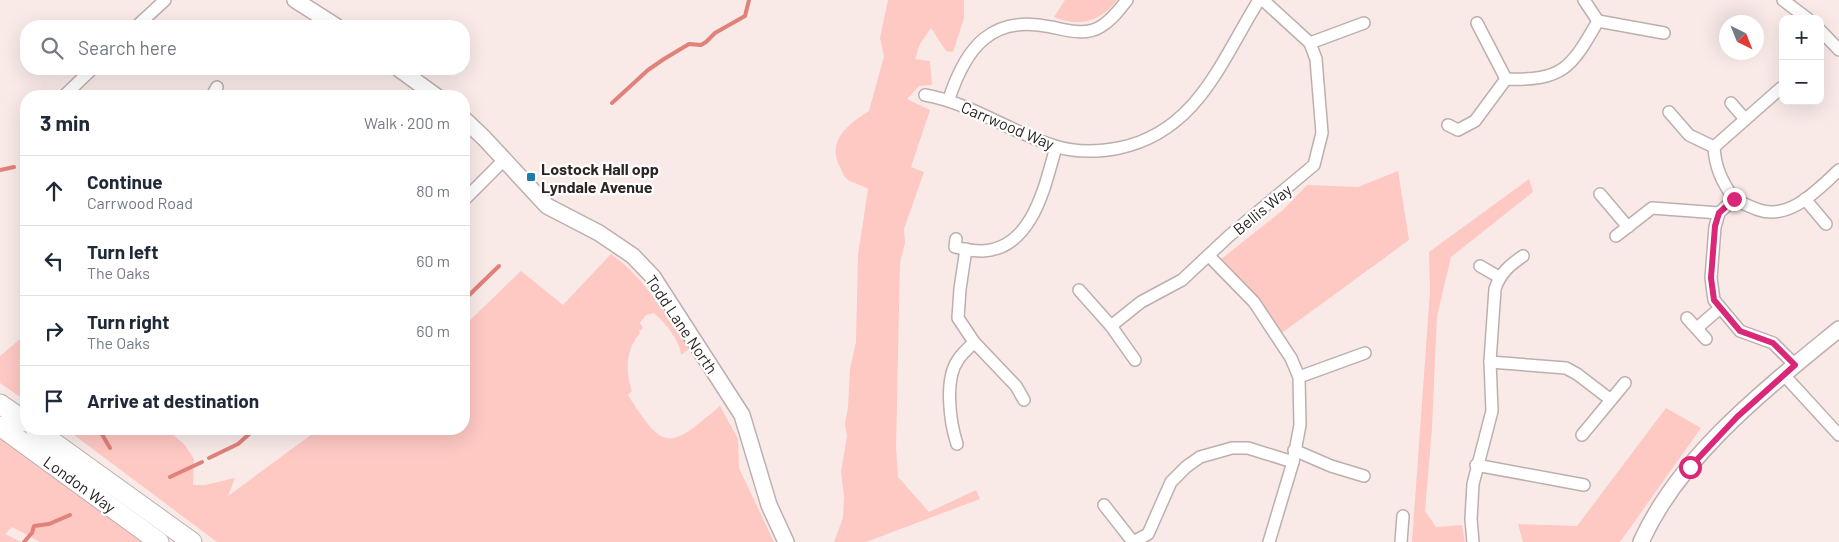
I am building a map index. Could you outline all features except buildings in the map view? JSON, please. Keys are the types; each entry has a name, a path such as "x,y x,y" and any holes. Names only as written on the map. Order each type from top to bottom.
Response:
{"highway":[{"path":"0,404 20,418"},
{"name":"London Way","path":"0,426 159,542"},
{"name":"London Way","path":"43,435 192,542"}],"street":[{"path":"143,20 165,0"},
{"path":"295,0 327,20"},
{"path":"950,99 966,59 987,34 1001,28 1035,23 1083,32 1100,28 1114,17 1127,0"},
{"name":"Carrwood Way","path":"925,95 950,99 1056,147 1094,152 1134,145 1167,129 1190,110 1206,89 1260,0"},
{"path":"1263,0 1310,43 1364,23"},
{"path":"1584,0 1598,21 1664,33"},
{"path":"1783,0 1803,15"},
{"path":"1506,79 1531,80 1552,76 1569,64 1585,44 1598,21"},
{"path":"1477,23 1506,79"},
{"path":"1824,34 1839,50"},
{"name":"Bellis Way","path":"1111,326 1141,302 1182,280 1314,165 1322,133 1316,59 1310,43"},
{"path":"74,90 87,75"},
{"path":"407,75 428,90"},
{"path":"1448,125 1458,130 1475,120 1506,79"},
{"path":"1714,146 1779,90"},
{"path":"1731,103 1745,119"},
{"path":"1669,112 1689,135 1714,146"},
{"name":"Todd Lane North","path":"470,125 547,206 598,233 633,256 664,293 742,415 769,505 786,542"},
{"path":"1714,146 1718,171 1724,186 1734,199 1761,211 1788,210 1805,199 1839,170"},
{"path":"956,238 955,247 982,251 995,249 1008,242 1022,230 1034,215 1046,184 1056,147"},
{"path":"470,194 505,160"},
{"path":"1600,194 1628,227"},
{"path":"1734,199 1719,213 1715,226 1711,291 1719,309 1740,331 1773,343 1789,370 1839,435"},
{"path":"1805,199 1826,224"},
{"path":"1616,236 1652,208 1719,213"},
{"path":"966,249 958,318 974,342 1016,386 1024,400"},
{"path":"1208,256 1254,302 1291,358 1299,377 1300,425 1294,456 1269,542"},
{"path":"1473,542 1471,519 1476,465 1492,411 1490,362 1495,289 1499,277 1507,268 1524,256"},
{"path":"1480,266 1499,277"},
{"path":"1079,290 1111,326 1135,360"},
{"path":"1697,328 1719,309"},
{"path":"1688,318 1706,339"},
{"path":"1641,542 1670,491 1690,467 1737,417 1839,328"},
{"path":"957,444 952,427 952,373 958,360 974,342"},
{"path":"1299,377 1365,353"},
{"path":"1490,362 1566,368 1611,400"},
{"path":"1582,435 1624,383"},
{"path":"1104,505 1133,542 1151,538 1172,482 1200,457 1232,448 1248,448 1294,456 1364,476"},
{"path":"1476,465 1584,485"},
{"path":"1401,542 1403,516"}],"shaded area":[{"path":"888,0 964,0 964,18 953,52 946,51 931,28 920,44 915,59 930,61 932,85 919,86 907,99 930,110 911,167 924,172 904,229 905,243 900,263 896,447 898,477 929,512 976,490 980,499 866,542 834,542 843,518 844,497 841,472 847,436 845,424 850,369 856,342 858,255 868,189 846,178 837,159 836,150 837,142 841,135 869,111 884,56 880,38"},
{"path":"1065,0 1117,0 1097,18 1073,22 1054,17"},
{"path":"1398,171 1409,240 1279,335 1220,260 1283,210 1307,185 1358,187"},
{"path":"1529,179 1533,192 1451,257 1437,316 1432,428 1425,511 1436,527 1462,525 1465,542 1412,542 1430,291 1429,252"},
{"path":"611,254 645,286 689,349 681,355 675,338 663,322 654,313 646,315 640,323 643,328 639,331 640,333 629,353 628,376 632,391 628,395 651,428 660,436 670,438 690,430 720,406 738,439 739,468 774,542 217,542 74,435 173,435 185,445 194,459 193,485 205,485 235,478 228,496 311,435 470,435 470,320 521,271 563,305"},
{"path":"20,339 20,397 0,383 0,356"},
{"path":"1666,408 1701,428 1620,542 1523,542 1518,524 1577,526"},
{"path":"0,436 147,542 40,542 12,527 5,534 21,542 0,542"}],"waterway":[{"path":"612,103 648,70 664,59 689,44 701,45 715,33 745,16 749,0"},
{"path":"0,170 14,167"},
{"path":"470,294 499,266"},
{"path":"102,435 110,448"},
{"path":"209,458 238,444 248,435"},
{"path":"170,477 202,462"},
{"path":"32,533 34,526 49,524 70,515"},
{"path":"24,542 31,534"}],"place":[{"name":"Lostock Hall opp Lyndale Avenue","path":"531,177"}],"route":[{"path":"1690,467 1737,417 1795,365 1773,343 1740,331 1719,309 1714,300 1711,291 1711,278 1715,226 1719,213 1734,199"}]}
